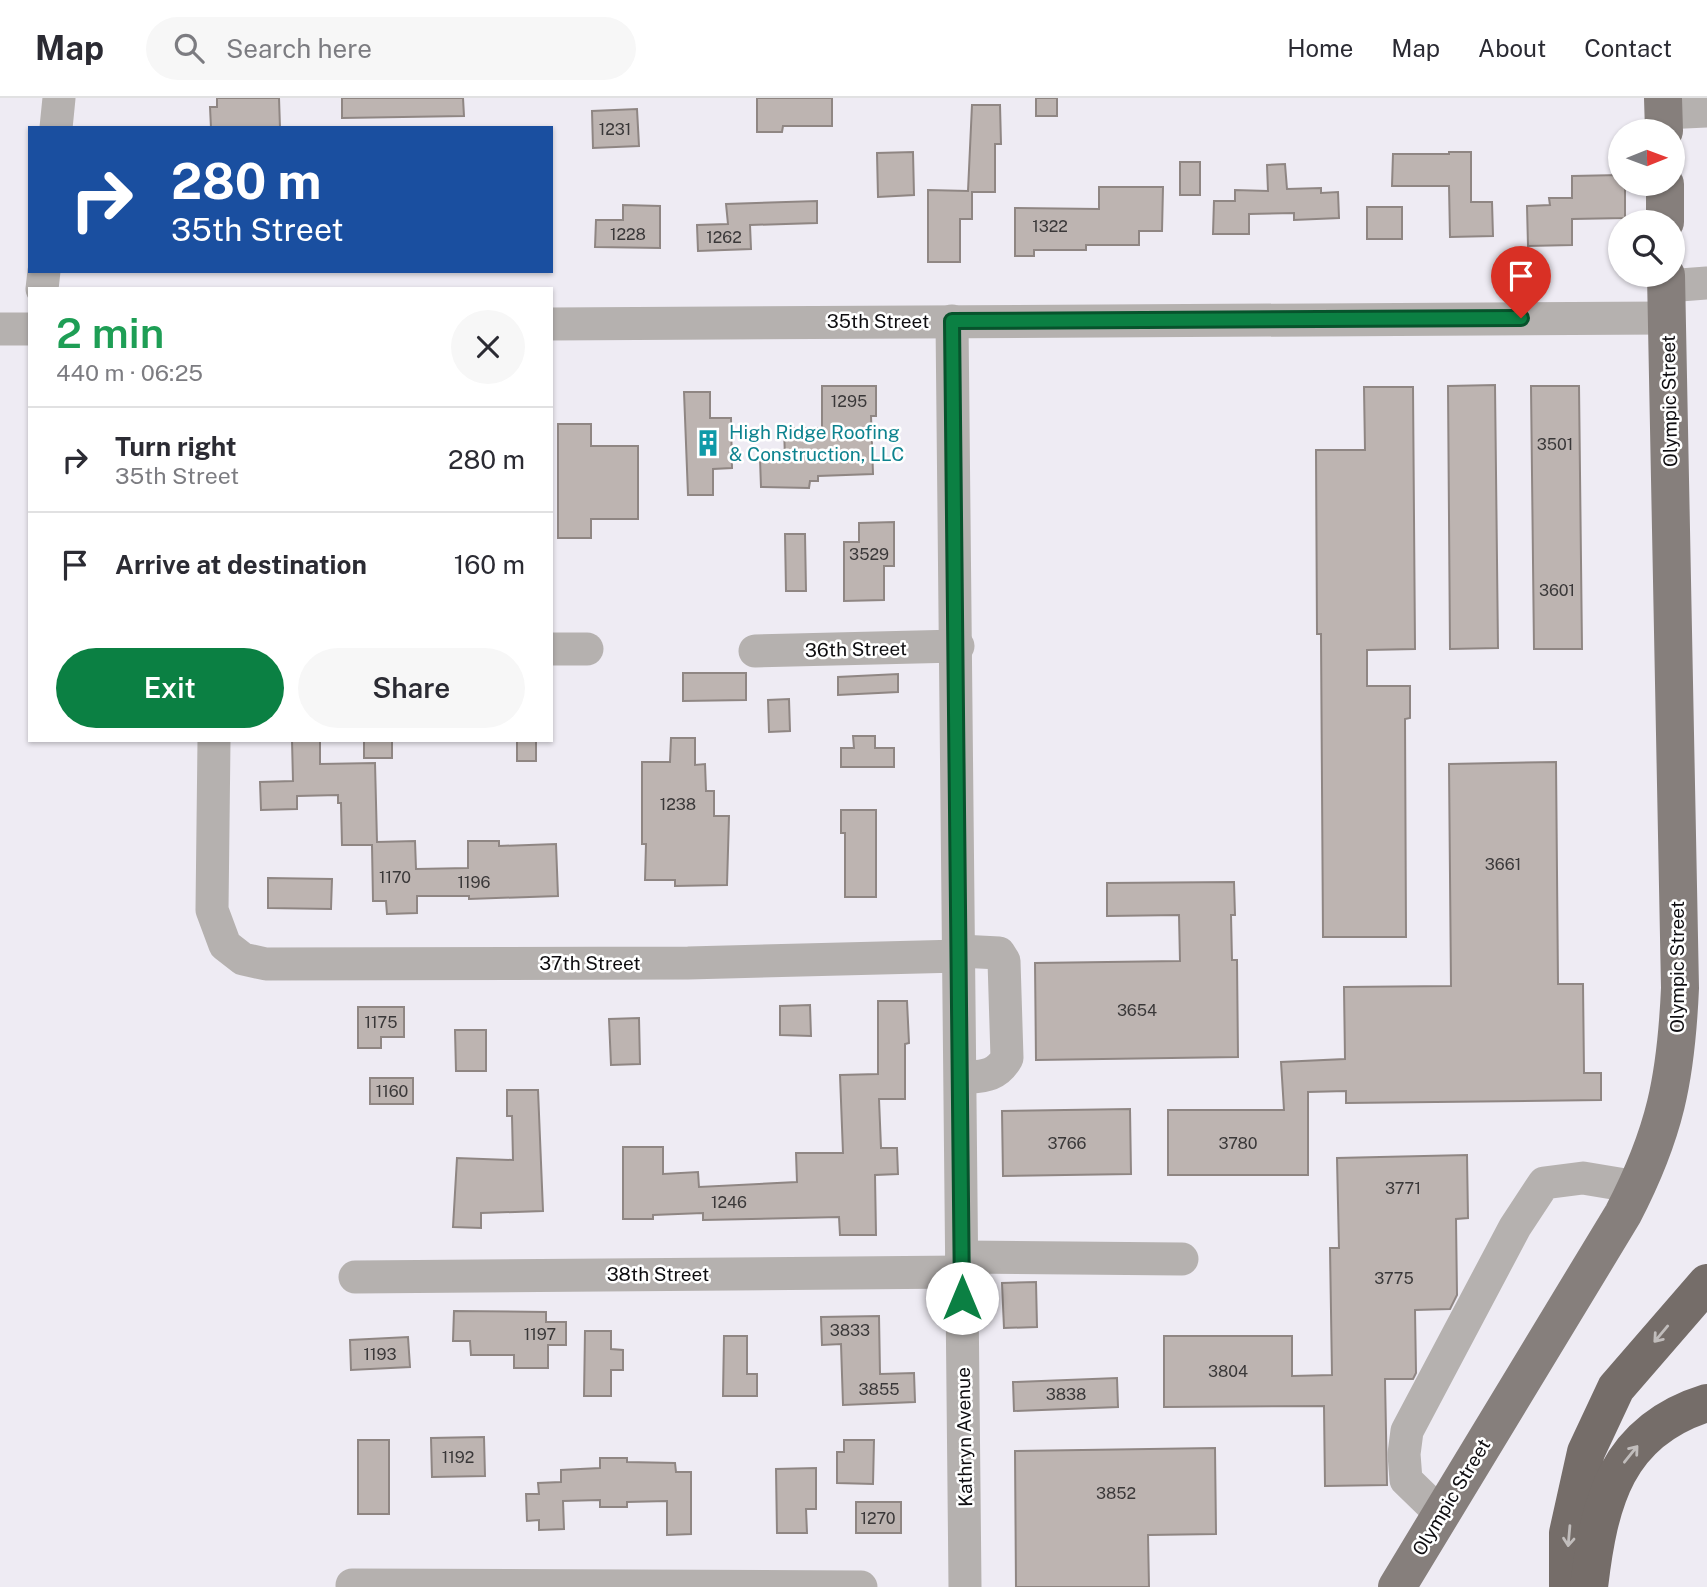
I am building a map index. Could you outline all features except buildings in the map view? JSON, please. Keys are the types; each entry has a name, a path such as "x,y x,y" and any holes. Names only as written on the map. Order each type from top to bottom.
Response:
{"highway":[{"path":"1568,1587 1569,1534 1586,1452 1616,1388 1707,1283"},
{"path":"1589,1587 1605,1497 1626,1459 1649,1433 1681,1411 1707,1403"}],"main road":[{"name":"Olympic Street","path":"1397,1587 1637,1187 1660,1133 1672,1084 1680,988 1667,293"}],"street":[{"path":"56,126 59,98"},
{"path":"1663,114 1707,111"},
{"name":"35th Street","path":"553,324 952,321 1667,293 1707,283"},
{"name":"Kathryn Avenue","path":"952,321 965,1587"},
{"path":"0,329 28,329"},
{"name":"36th Street","path":"755,651 957,646"},
{"path":"553,649 587,649"},
{"name":"37th Street","path":"214,742 212,910 225,945 243,960 266,964 688,963 999,953 1004,961 1007,1058 1000,1070 988,1076 961,1078"},
{"path":"1441,1514 1406,1480 1404,1454 1407,1431 1515,1227 1544,1183 1583,1178 1637,1187"},
{"name":"38th Street","path":"355,1277 1182,1259"},
{"path":"352,1585 861,1587"}],"place":[{"name":"High Ridge Roofing & Construction, LLC","path":"708,443"}],"route":[{"path":"962,1298 958,674 952,321 1521,318"}]}
